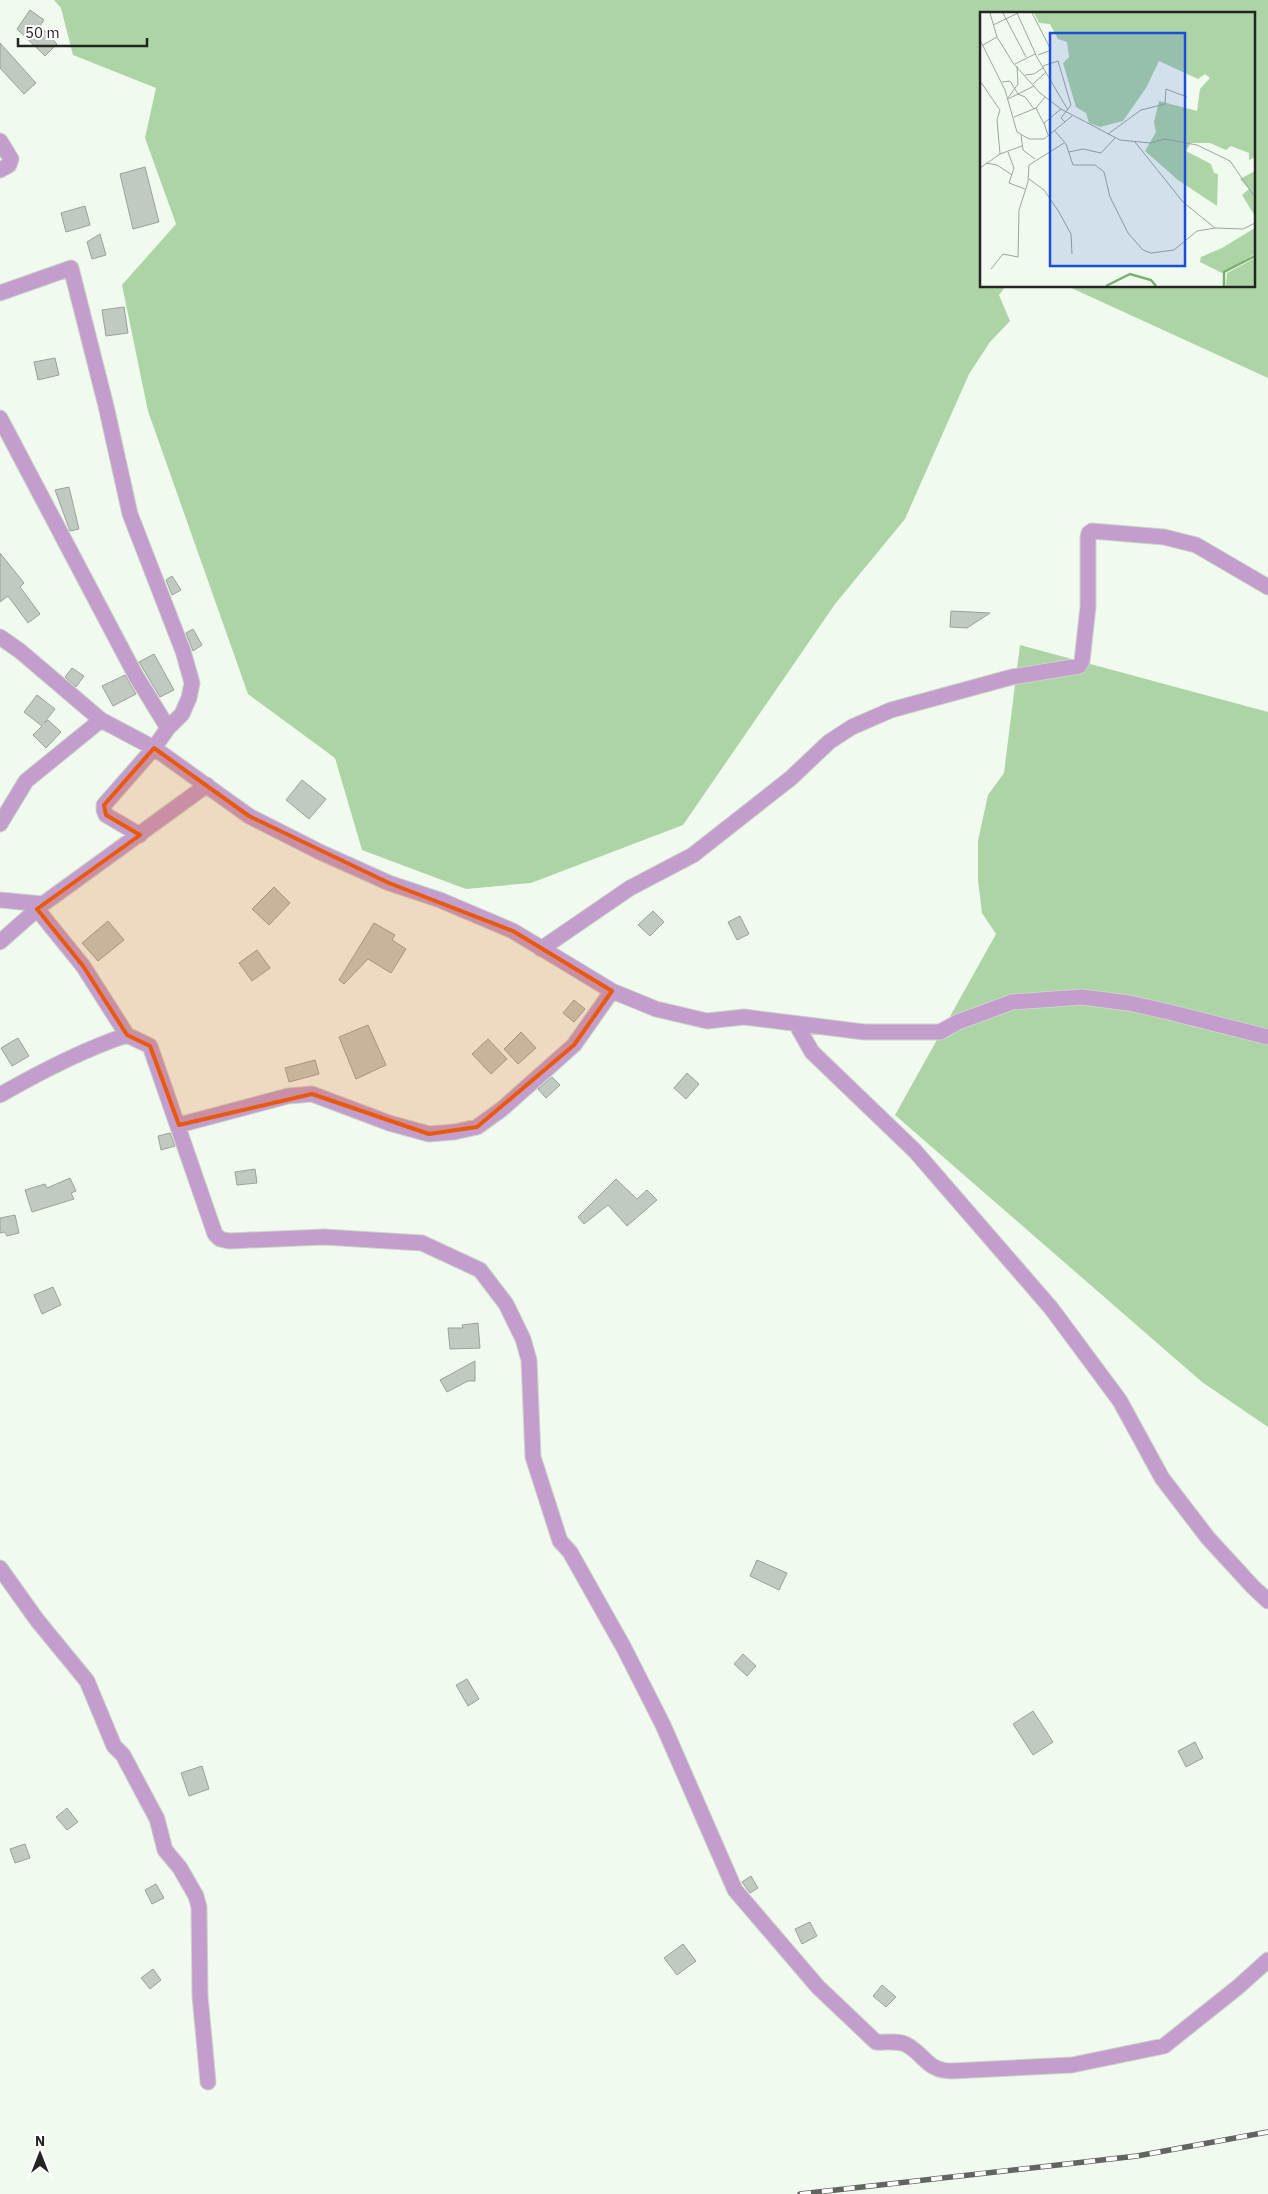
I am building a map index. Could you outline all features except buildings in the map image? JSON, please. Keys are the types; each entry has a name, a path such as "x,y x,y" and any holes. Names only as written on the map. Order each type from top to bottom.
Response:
{"street":[{"path":"0,140 11,159 9,165 0,170"},
{"path":"0,293 71,268 106,406 130,514 183,651 192,683 189,698 182,714 168,728 154,748 104,805 106,815 140,835"},
{"path":"0,418 136,676 168,728"},
{"path":"542,949 630,888 693,855 792,778 829,742 852,727 891,710 1012,677 1079,666 1082,661 1088,608 1088,537 1092,531 1164,537 1196,545 1268,587"},
{"path":"0,637 20,651 101,720 154,748 249,816 320,852 389,882 440,900 513,931 612,992 656,1009 706,1021 744,1017 864,1032 940,1032 958,1022 1012,1002 1082,998 1129,1003 1268,1037"},
{"path":"0,824 26,781 101,720"},
{"path":"0,942 40,906 207,785"},
{"path":"0,900 40,906 84,966 126,1035 150,1046 216,1234 220,1239 229,1241 324,1236 422,1242 480,1270 500,1297 523,1339 529,1360 533,1457 560,1541 570,1552 620,1640 659,1716 733,1886 818,1987 876,2042 904,2043 929,2065 952,2072 1072,2065 1164,2046 1238,1987 1268,1960"},
{"path":"179,1125 288,1096 312,1094 388,1123 429,1134 454,1132 477,1127 502,1109 574,1045 612,992"},
{"path":"796,1024 812,1052 915,1151 1051,1308 1120,1401 1162,1478 1208,1538 1268,1601"},
{"path":"0,1095 38,1074 126,1035"},
{"path":"0,1568 37,1620 87,1681 114,1746 123,1756 157,1819 165,1850 180,1868 196,1896 198,1907 200,1996 208,2082"}],"highlighted area":[{"path":"154,748 249,816 389,883 513,931 612,991 574,1045 477,1127 429,1134 312,1094 179,1125 150,1046 127,1035 83,966 37,909 140,835 106,815 104,805"}],"green space":[{"path":"54,0 1268,0 1268,378 1071,288 1256,288 1256,12 980,12 980,288 1004,288 999,295 1010,321 990,342 969,374 905,519 835,604 683,825 531,883 466,889 362,850 335,758 248,694 148,411 122,285 176,224 145,138 156,88 73,55 61,8"},
{"path":"1020,645 1268,712 1268,1427 1202,1382 895,1115 996,934 982,913 978,880 978,841 988,795 1004,773"}],"railway":[{"path":"800,2194 1137,2156 1268,2132"}]}
